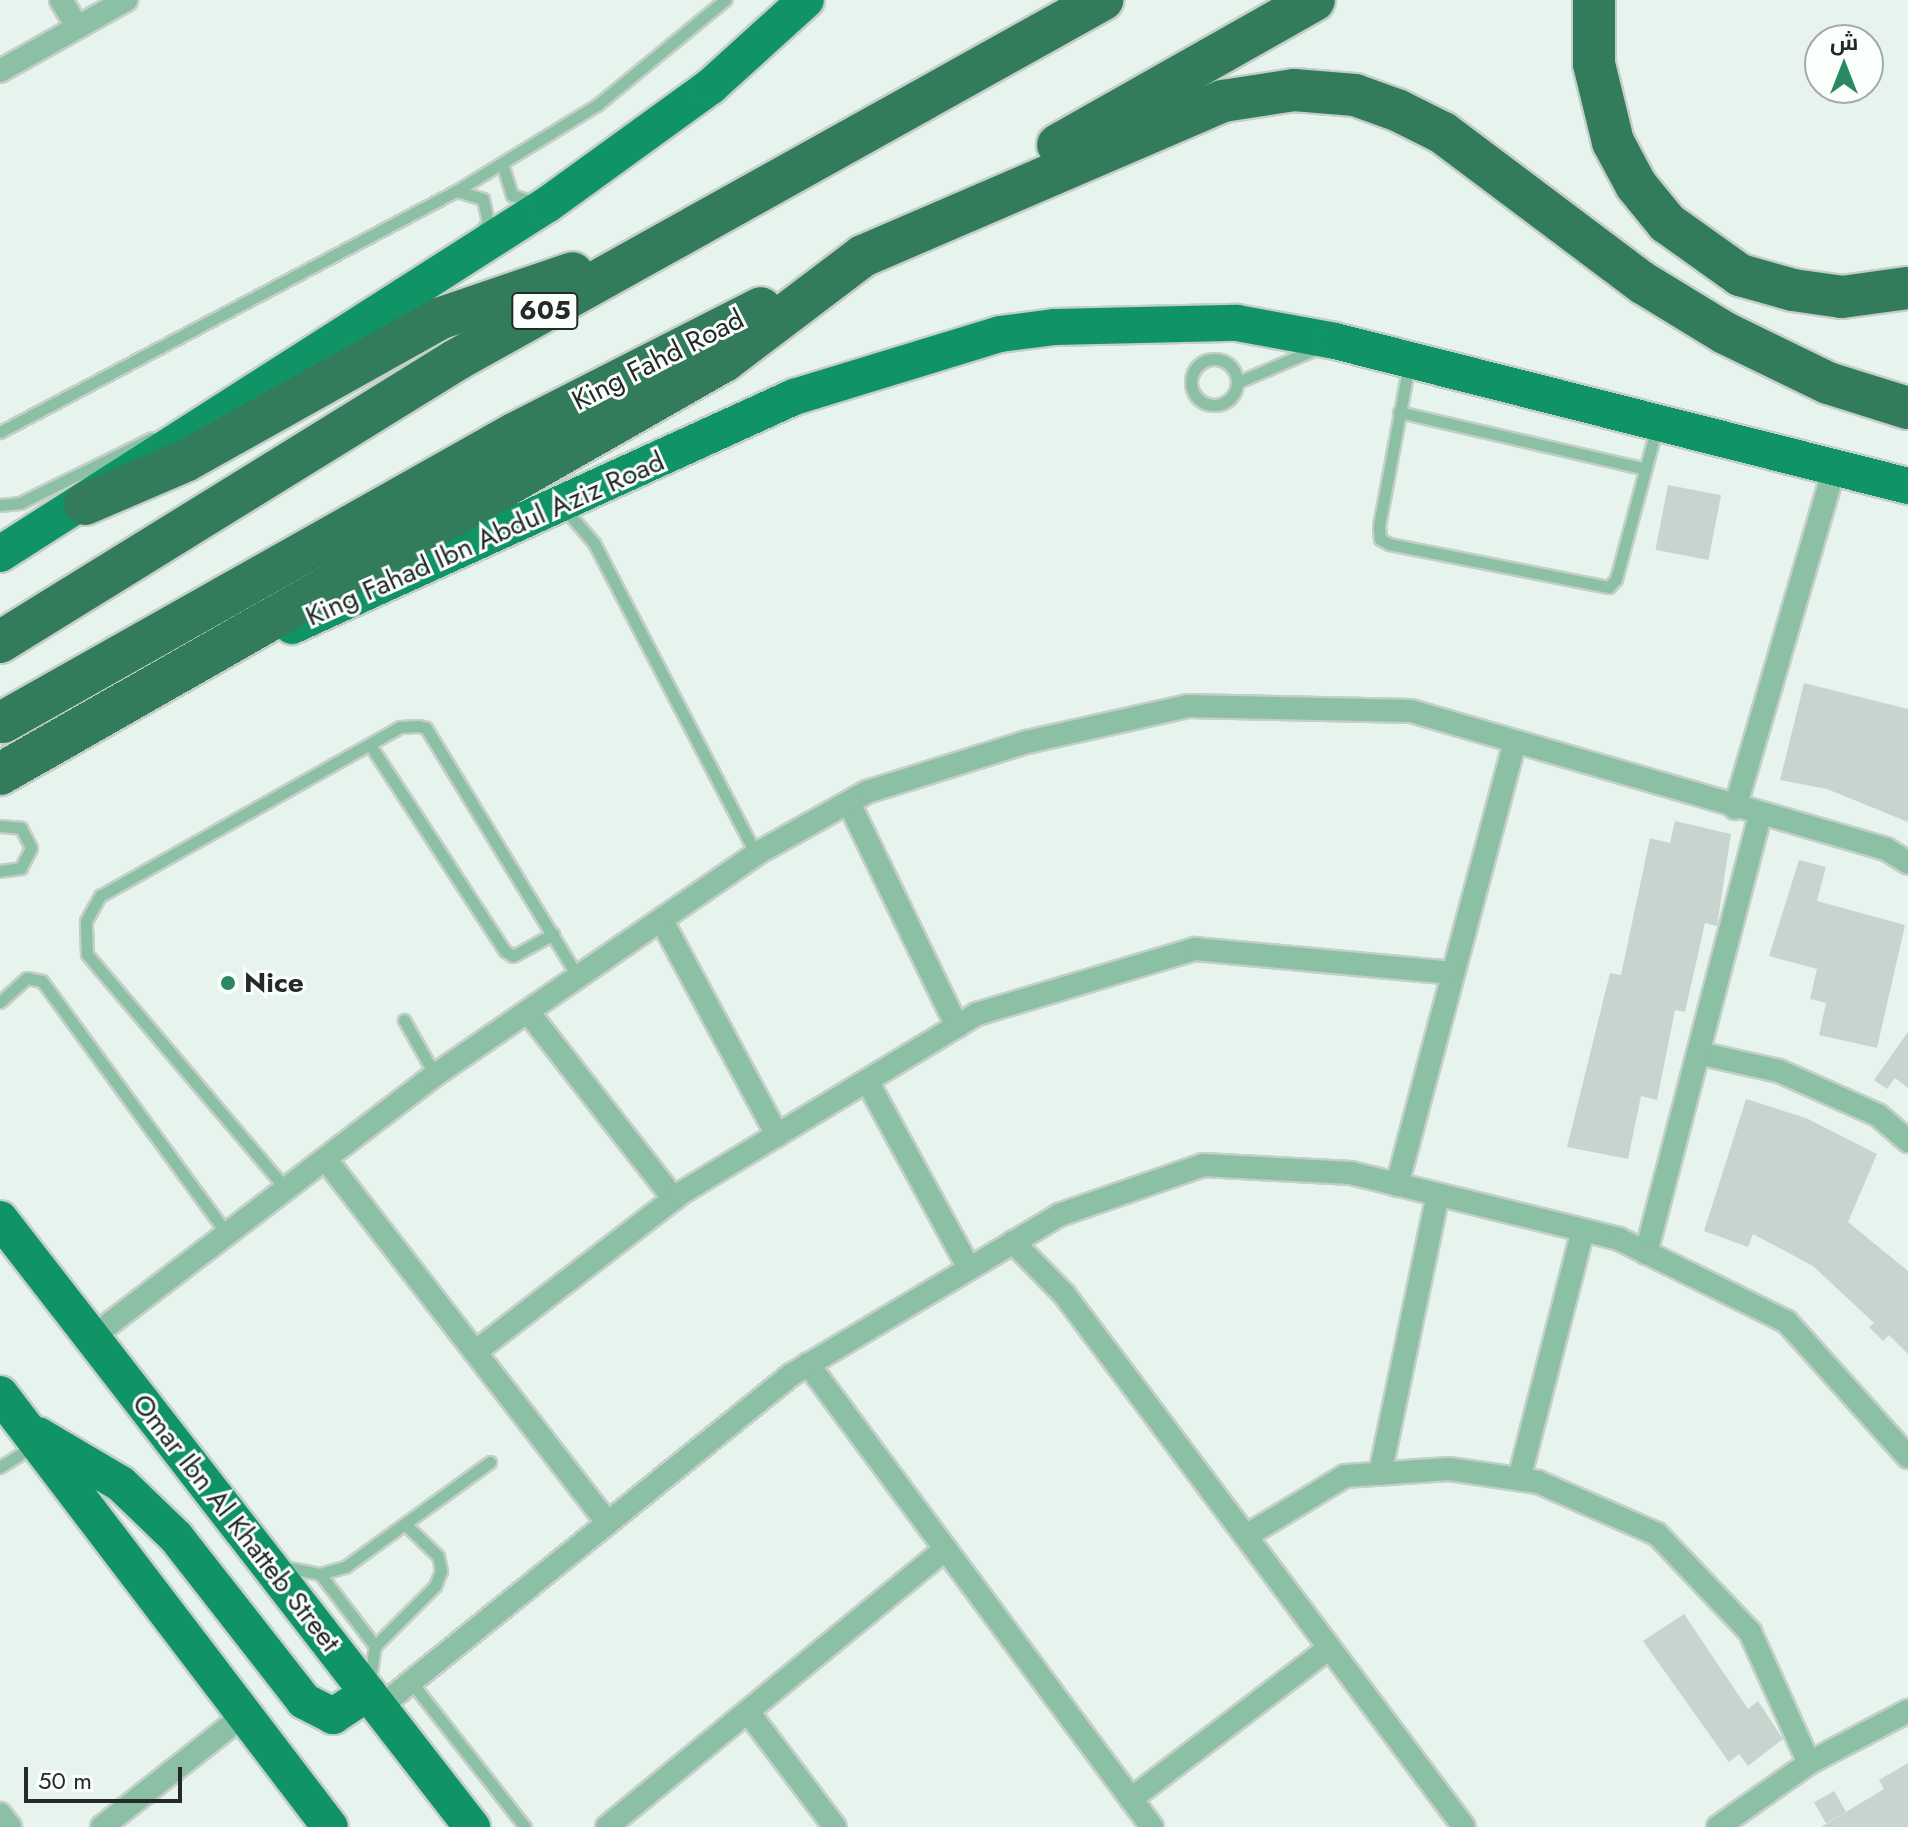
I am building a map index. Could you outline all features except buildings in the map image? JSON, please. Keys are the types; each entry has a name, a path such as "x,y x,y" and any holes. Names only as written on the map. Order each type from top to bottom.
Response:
{"highway":[{"path":"995,59 1064,0"},
{"name":"605","path":"0,642 456,360 1102,0"},
{"name":"King Fahd Road","path":"3,722 514,434 863,256 1314,0"},
{"path":"1594,0 1594,64 1613,142 1636,185 1667,223 1740,275 1793,290 1842,297 1908,288"},
{"path":"0,774 724,361 863,256 1223,101 1294,90 1355,95 1443,133 1643,283 1725,333 1828,383 1908,408"},
{"path":"75,510 187,460 441,318 673,239"},
{"path":"0,786 39,750"}],"main road":[{"path":"2,557 226,406 548,204 711,86 806,0"},
{"name":"King Fahad Ibn Abdul Aziz Road","path":"173,678 563,507 794,397 972,341 1054,327 1237,323 1335,341 1411,356 1908,486"},
{"path":"0,767 39,750"},
{"name":"Omar Ibn Al Khatteb Street","path":"0,1219 472,1827"},
{"path":"0,1394 330,1827"},
{"path":"28,1434 121,1484 176,1537 304,1701 333,1716 374,1700"}],"street":[{"path":"61,0 77,27"},
{"path":"0,71 126,0"},
{"path":"1735,808 1835,465"},
{"path":"92,1337 327,1161 435,1075 663,923 756,854 867,792 1027,742 1188,706 1411,711 1735,808 1886,849 1908,863"},
{"path":"1397,1185 1515,742"},
{"path":"849,803 957,1026"},
{"path":"1646,1253 1760,815"},
{"path":"663,923 777,1135"},
{"path":"475,1352 674,1199 977,1014 1195,949 1453,973"},
{"path":"528,1012 674,1199"},
{"path":"1698,1053 1779,1071 1878,1115 1908,1141"},
{"path":"867,1081 969,1268"},
{"path":"327,1161 608,1523"},
{"path":"374,1700 411,1682 808,1364 1059,1215 1203,1165 1351,1173 1583,1230 1646,1253 1787,1322 1908,1457"},
{"path":"1380,1474 1438,1195"},
{"path":"1519,1479 1583,1230"},
{"path":"1013,1242 1064,1294 1464,1827"},
{"path":"808,1364 1152,1827"},
{"path":"1246,1536 1345,1476 1449,1469 1519,1479 1657,1534 1750,1632 1809,1763"},
{"path":"607,1827 946,1549"},
{"path":"1131,1799 1329,1648"},
{"path":"1718,1827 1809,1763 1908,1711"},
{"path":"748,1712 835,1827"},
{"path":"102,1827 244,1715"},
{"path":"0,1814 10,1827"}],"lane":[{"path":"0,432 456,191 597,105 725,0"},
{"path":"502,163 512,195 548,204"},
{"path":"456,191 475,192 488,209 488,222 467,253"},
{"path":"1238,382 1335,341"},
{"path":"1411,356 1379,526 1380,539 1389,544 1609,587 1659,420"},
{"path":"1221,359 1233,367 1238,382 1235,393 1215,406 1194,395 1190,383 1194,369 1221,359"},
{"path":"0,505 20,503 71,473 226,406"},
{"path":"1399,412 1645,469"},
{"path":"563,507 594,543 756,854"},
{"path":"286,1189 87,954 86,921 100,896 400,727 426,728 579,977"},
{"path":"370,745 505,951 513,956 553,934"},
{"path":"0,826 21,828 31,848 21,868 0,871"},
{"path":"0,1002 27,978 42,981 228,1235"},
{"path":"404,1020 435,1075"},
{"path":"0,1467 28,1434"},
{"path":"268,1564 320,1574 345,1567 490,1462"},
{"path":"375,1646 435,1586 441,1571 438,1556 406,1525"},
{"path":"320,1574 375,1646 374,1700"},
{"path":"411,1682 525,1827"}],"place":[{"name":"Nice","path":"228,983"}]}
